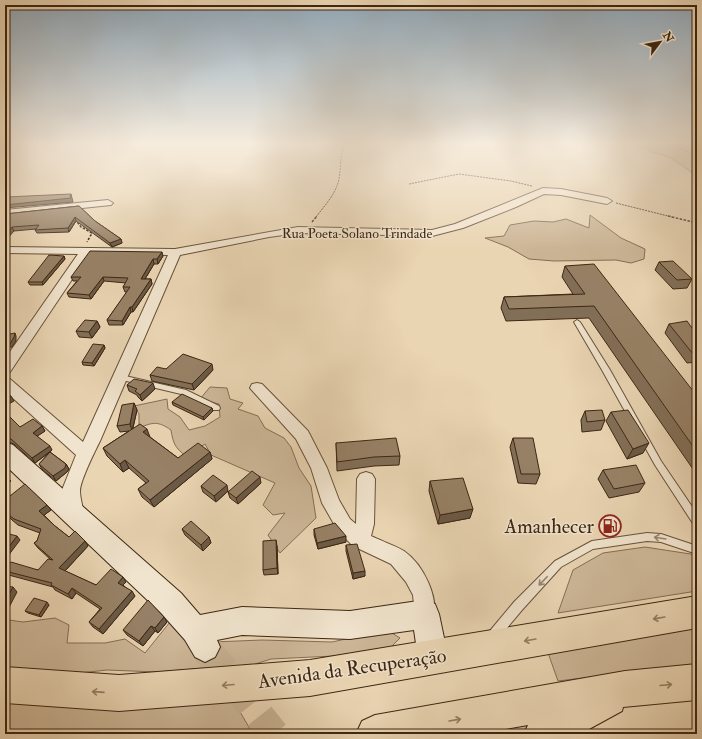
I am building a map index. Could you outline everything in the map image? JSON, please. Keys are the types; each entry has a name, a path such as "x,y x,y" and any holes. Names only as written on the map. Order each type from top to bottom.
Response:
{"highway":[{"name":"Avenida da Recuperação","path":"5,685 119,694 310,678 697,612"},
{"path":"375,734 625,689 697,682"},
{"path":"543,734 625,689"}],"main road":[{"path":"5,451 171,603 200,639 242,621 350,625 426,614 433,657"}],"street":[{"name":"Rua Poeta Solano Trindade","path":"5,250 175,252 213,246 269,234 306,230 432,233 441,232 513,205 537,193 549,190 607,201"},
{"path":"5,213 108,203"},
{"path":"5,369 84,251"},
{"path":"75,516 71,490 85,453 121,377 169,269 175,252"},
{"path":"5,383 85,453"},
{"path":"257,388 302,435 319,468 331,503 344,525 360,540 398,558 413,575 422,594 426,614"},
{"path":"360,540 365,524 366,479"}],"lane":[{"path":"577,322 606,370 658,463 697,522"},
{"path":"121,377 183,392 216,408"},
{"path":"482,649 518,606 558,564 592,545 648,537 661,538 697,550"}],"path":[{"path":"306,230 336,189 339,179"},
{"path":"409,184 432,179"},
{"path":"500,179 549,190"},
{"path":"607,201 697,222"},
{"path":"65,208 82,227 92,234 84,251"}],"shaded area":[{"path":"590,215 621,238 645,249 644,259 631,263 616,260 554,261 529,259 508,247 485,238 504,236 510,225 534,221 553,222 566,219 589,228"},
{"path":"210,387 227,388 230,399 243,403 238,409 258,416 265,428 284,438 291,447 299,468 311,486 316,518 280,553 268,535 285,513 273,515 263,505 275,483 211,455 205,444 186,456 175,445 171,430 162,425 155,423 139,428 139,414 134,406 167,399 168,409 180,417 189,430 205,426 220,417 219,404 200,399"},
{"path":"645,547 697,555 697,591 558,613 573,570 603,553"},
{"path":"174,617 197,660 204,668 157,672 107,670 42,677 5,677 5,622 9,620 23,622 55,618 69,625 67,643 105,643 125,639 145,653"},
{"path":"697,624 697,664 558,681 547,650"},
{"path":"387,630 400,638 391,647 334,656 271,659 239,669 232,667 213,642 262,640 332,642"},
{"path":"233,700 253,734 5,734 5,701"},
{"path":"544,720 530,734 479,734 498,727"}],"building":[{"path":"71,194 71,198 5,205 6,197"},
{"path":"79,206 95,221 121,239 110,243 75,217 68,228 35,230 39,225 12,227 5,235 5,214"},
{"path":"90,251 162,252 157,259 153,259 141,279 151,279 132,307 130,307 122,321 107,320 130,287 123,287 128,278 103,277 89,295 67,293 81,277 71,277"},
{"path":"49,255 64,256 42,282 28,282"},
{"path":"673,261 692,279 677,280 659,262"},
{"path":"594,264 697,396 697,452 594,306 509,309 504,297 585,294 565,266"},
{"path":"85,320 97,321 89,332 76,331"},
{"path":"687,321 697,335 697,354 693,354 669,324"},
{"path":"15,333 10,344 5,345 5,335"},
{"path":"93,344 104,345 92,363 82,362"},
{"path":"183,354 212,364 192,384 150,375 157,367 166,369"},
{"path":"134,379 153,383 140,395 135,391 137,389 127,385"},
{"path":"5,392 11,396 5,400"},
{"path":"182,394 212,408 203,417 172,402"},
{"path":"134,403 130,424 117,426 122,405"},
{"path":"602,410 605,420 587,422 585,411"},
{"path":"628,410 649,443 633,449 611,412"},
{"path":"5,412 20,427 33,419 42,426 33,433 50,446 32,458 11,439 6,437"},
{"path":"140,424 147,429 143,432 178,458 198,443 210,452 150,500 138,489 149,481 125,460 120,464 103,448"},
{"path":"396,438 400,456 374,457 337,462 336,443"},
{"path":"513,438 533,438 540,474 521,474"},
{"path":"50,452 66,464 65,468 53,476 39,464"},
{"path":"636,465 645,483 614,489 603,470"},
{"path":"252,471 260,477 236,498 228,492"},
{"path":"213,475 227,485 214,496 201,486"},
{"path":"463,478 473,509 440,515 430,481"},
{"path":"25,484 47,505 39,511 69,537 75,531 85,541 59,568 96,585 111,569 123,577 118,583 132,591 99,629 89,622 102,608 72,588 68,594 51,585 52,583 5,571 5,567 11,562 38,570 48,559 53,560 34,543 37,541 41,529 14,519 5,512 5,500"},
{"path":"191,521 209,537 201,545 182,529"},
{"path":"335,523 346,536 317,543 314,529"},
{"path":"5,533 17,536 5,552"},
{"path":"276,540 277,568 263,570 263,541"},
{"path":"357,544 365,571 353,573 346,545"},
{"path":"5,586 13,587 5,601"},
{"path":"34,598 47,602 39,615 25,611"},
{"path":"148,600 164,617 155,628 151,626 139,641 123,630"}],"tunnel":[{"path":"205,647 274,734"}],"place":[{"name":"Amanhecer","path":"610,526"}]}
